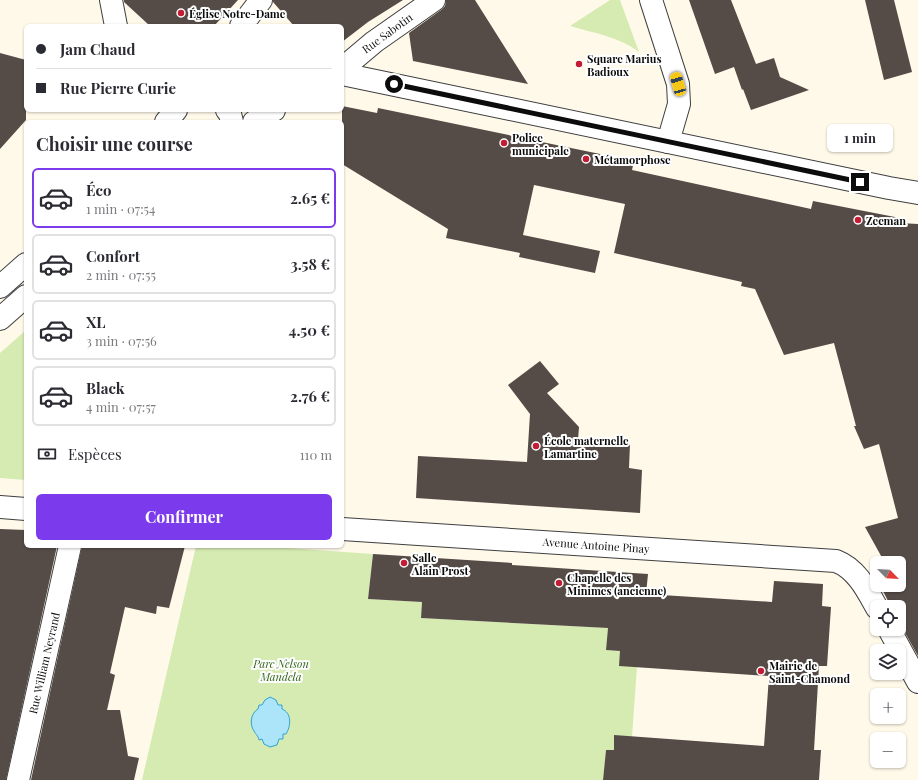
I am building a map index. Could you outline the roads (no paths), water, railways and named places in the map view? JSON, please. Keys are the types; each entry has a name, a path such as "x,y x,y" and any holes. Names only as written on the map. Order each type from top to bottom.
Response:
{"street":[{"path":"111,0 116,24"},
{"path":"243,24 261,0"},
{"name":"Rue Sabotin","path":"344,67 374,42 434,0"},
{"path":"651,0 678,84 678,104 668,142"},
{"path":"344,74 918,193"},
{"path":"168,120 176,112"},
{"path":"257,120 271,112"},
{"path":"0,287 24,266"},
{"path":"0,319 24,298"},
{"path":"0,507 24,509"},
{"name":"Avenue Antoine Pinay","path":"344,529 836,561 848,567 857,575 872,600"},
{"name":"Rue William Neyrand","path":"18,780 70,548"},
{"path":"893,636 918,682"}],"water":[{"path":"270,697 276,700 278,705 282,705 282,709 288,713 290,724 286,734 283,734 283,739 279,739 277,745 270,747 264,744 262,739 259,740 252,728 251,722 252,716 258,709 259,705 262,705 265,700"}],"place":[{"name":"Église Notre-Dame","path":"181,13"},
{"name":"Square Marius Badioux","path":"579,64"},
{"name":"Police municipale","path":"504,143"},
{"name":"Métamorphose","path":"586,159"},
{"name":"Zeeman","path":"858,220"},
{"name":"École maternelle Lamartine","path":"536,446"},
{"name":"Salle Alain Prost","path":"404,563"},
{"name":"Chapelle des Minimes (ancienne)","path":"559,583"},
{"name":"Mairie de Saint-Chamond","path":"761,671"}],"park label":[{"name":"Parc Nelson Mandela","path":"281,669"}]}
